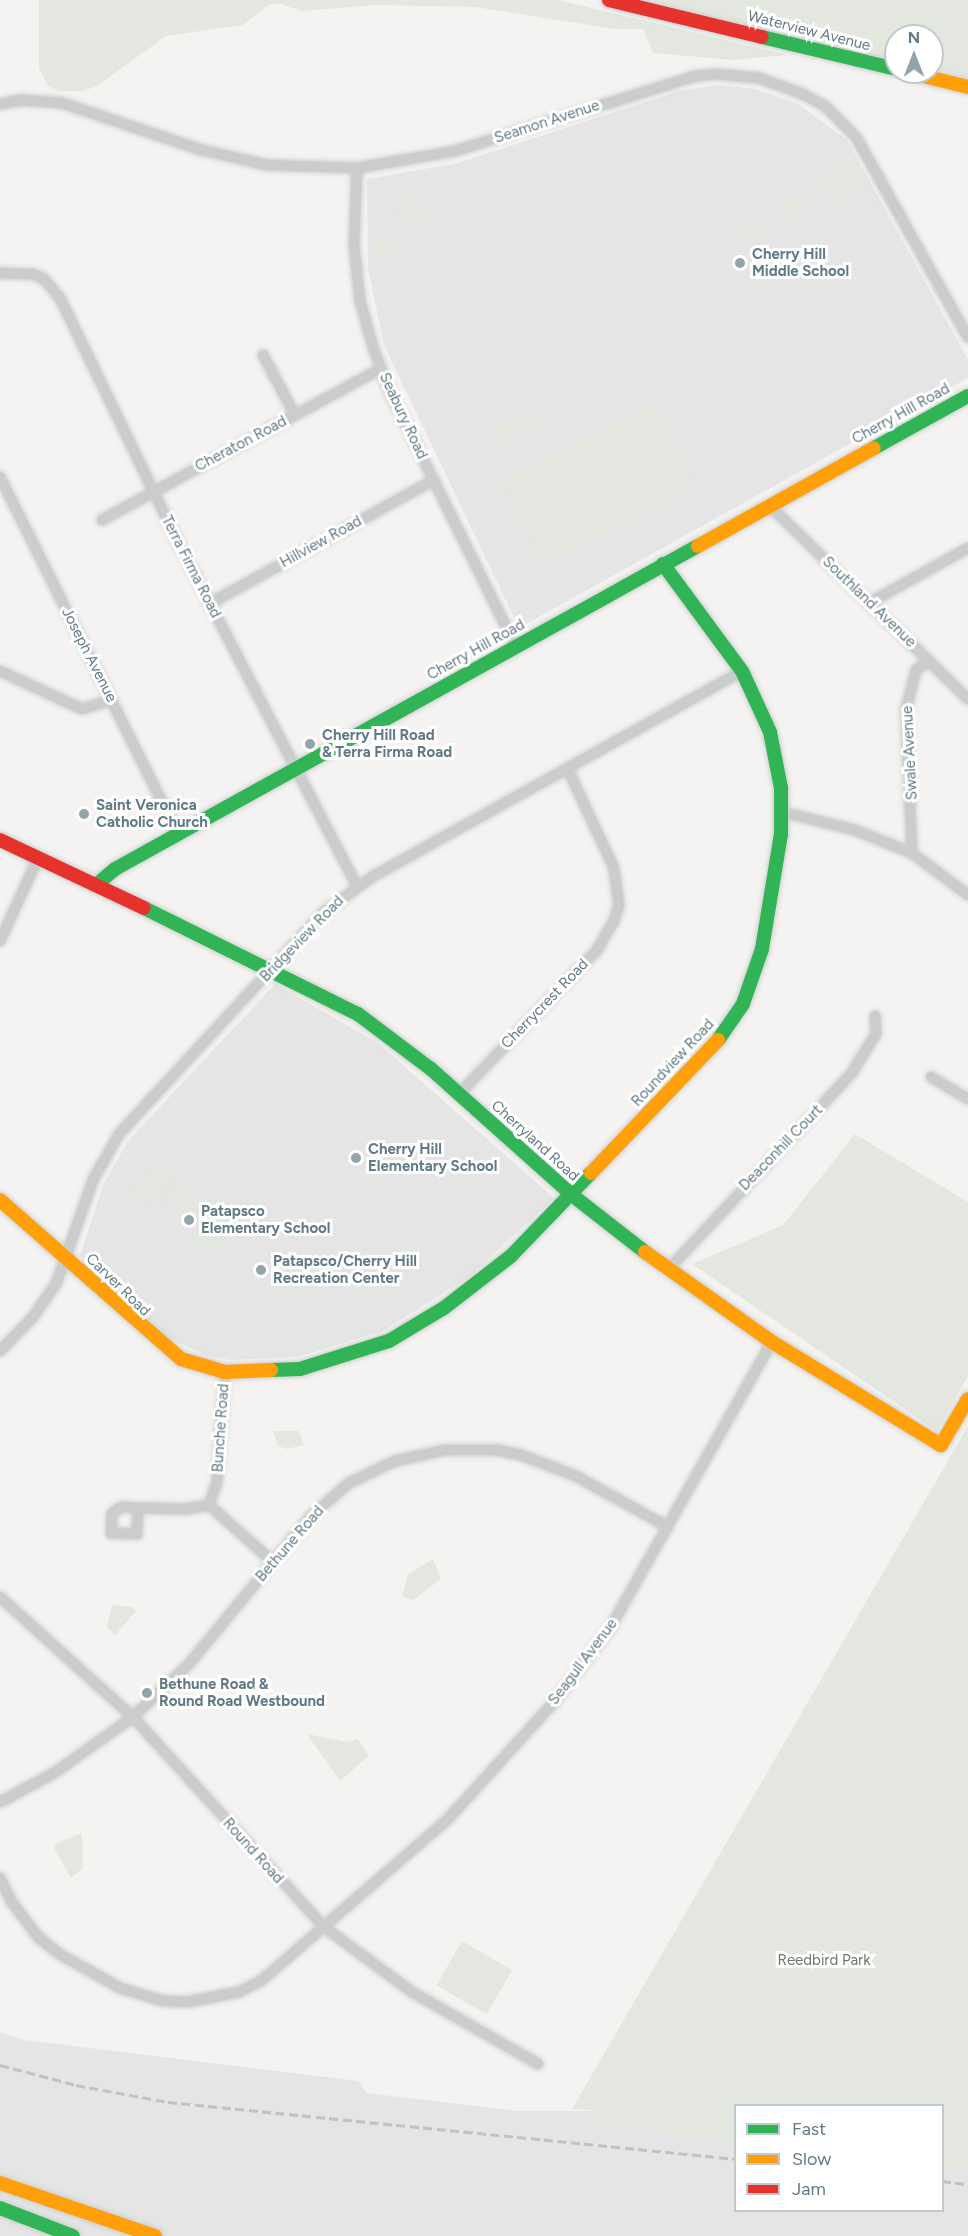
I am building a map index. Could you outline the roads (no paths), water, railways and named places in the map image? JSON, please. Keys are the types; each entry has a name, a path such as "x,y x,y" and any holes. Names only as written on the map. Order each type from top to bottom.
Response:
{"street":[{"name":"Waterview Avenue","path":"609,0 884,66"},
{"name":"Seamon Avenue","path":"0,104 21,100 62,103 202,150 267,165 357,168 455,151 686,79 715,74 759,78 803,94 826,107 856,137 968,337"},
{"path":"944,81 968,87"},
{"name":"Seabury Road","path":"357,168 353,227 357,273 366,327 380,369 516,647"},
{"name":"Terra Firma Road","path":"5,272 44,279 60,298 209,604 357,886"},
{"path":"263,355 295,415"},
{"name":"Cheraton Road","path":"102,520 380,369"},
{"name":"Cherry Hill Road","path":"96,885 115,869 968,396"},
{"name":"Joseph Avenue","path":"0,477 178,834"},
{"name":"Hillview Road","path":"209,604 434,480"},
{"name":"Southland Avenue","path":"769,506 968,699"},
{"path":"870,603 968,548"},
{"name":"Roundview Road","path":"225,1372 300,1369 389,1341 477,1285 572,1195 711,1050 743,1004 762,949 778,862 782,812 770,732 742,671 663,564"},
{"name":"Swale Avenue","path":"912,853 906,709 916,670 929,661"},
{"path":"0,671 82,709 111,700"},
{"name":"Bridgeview Road","path":"0,1351 48,1298 66,1258 93,1180 119,1134 324,912 357,886 742,671"},
{"name":"Cherrycrest Road","path":"458,1095 597,950 607,937 619,905 609,852 568,770"},
{"path":"782,812 855,830 912,853 968,895"},
{"path":"0,840 96,885"},
{"path":"0,941 38,858"},
{"name":"Cherryland Road","path":"96,885 273,969 385,1033 572,1195 668,1270 772,1342 941,1445 968,1399"},
{"name":"Deaconhill Court","path":"668,1270 851,1074 871,1044 875,1016"},
{"path":"931,1077 968,1099"},
{"name":"Carver Road","path":"0,1200 162,1346 181,1359 225,1372"},
{"name":"Seagull Avenue","path":"0,1878 24,1922 61,1955 120,1988 163,2001 196,2001 239,1992 282,1966 449,1818 521,1742 610,1628 772,1342"},
{"name":"Bunche Road","path":"209,1505 217,1482 225,1372"},
{"name":"Bethune Road","path":"0,1802 54,1773 133,1718 189,1664 311,1516 350,1483 396,1461 445,1450 496,1450 548,1462 668,1527"},
{"path":"138,1508 185,1509 209,1505 273,1562"},
{"name":"Round Road","path":"0,1597 133,1718 324,1927 412,1992 538,2064"},
{"path":"0,2183 155,2236"},
{"path":"0,2208 73,2236"}],"railway":[{"path":"0,2065 76,2085 168,2102 734,2159"},
{"path":"944,2181 968,2184"}],"place":[{"name":"Cherry Hill Middle School","path":"740,263"},
{"name":"Cherry Hill Road & Terra Firma Road","path":"310,744"},
{"name":"Saint Veronica Catholic Church","path":"84,814"},
{"name":"Cherry Hill Elementary School","path":"356,1158"},
{"name":"Patapsco Elementary School","path":"189,1220"},
{"name":"Patapsco/Cherry Hill Recreation Center","path":"261,1270"},
{"name":"Bethune Road & Round Road Westbound","path":"147,1693"}],"park label":[{"name":"Reedbird Park","path":"824,1961"}]}
